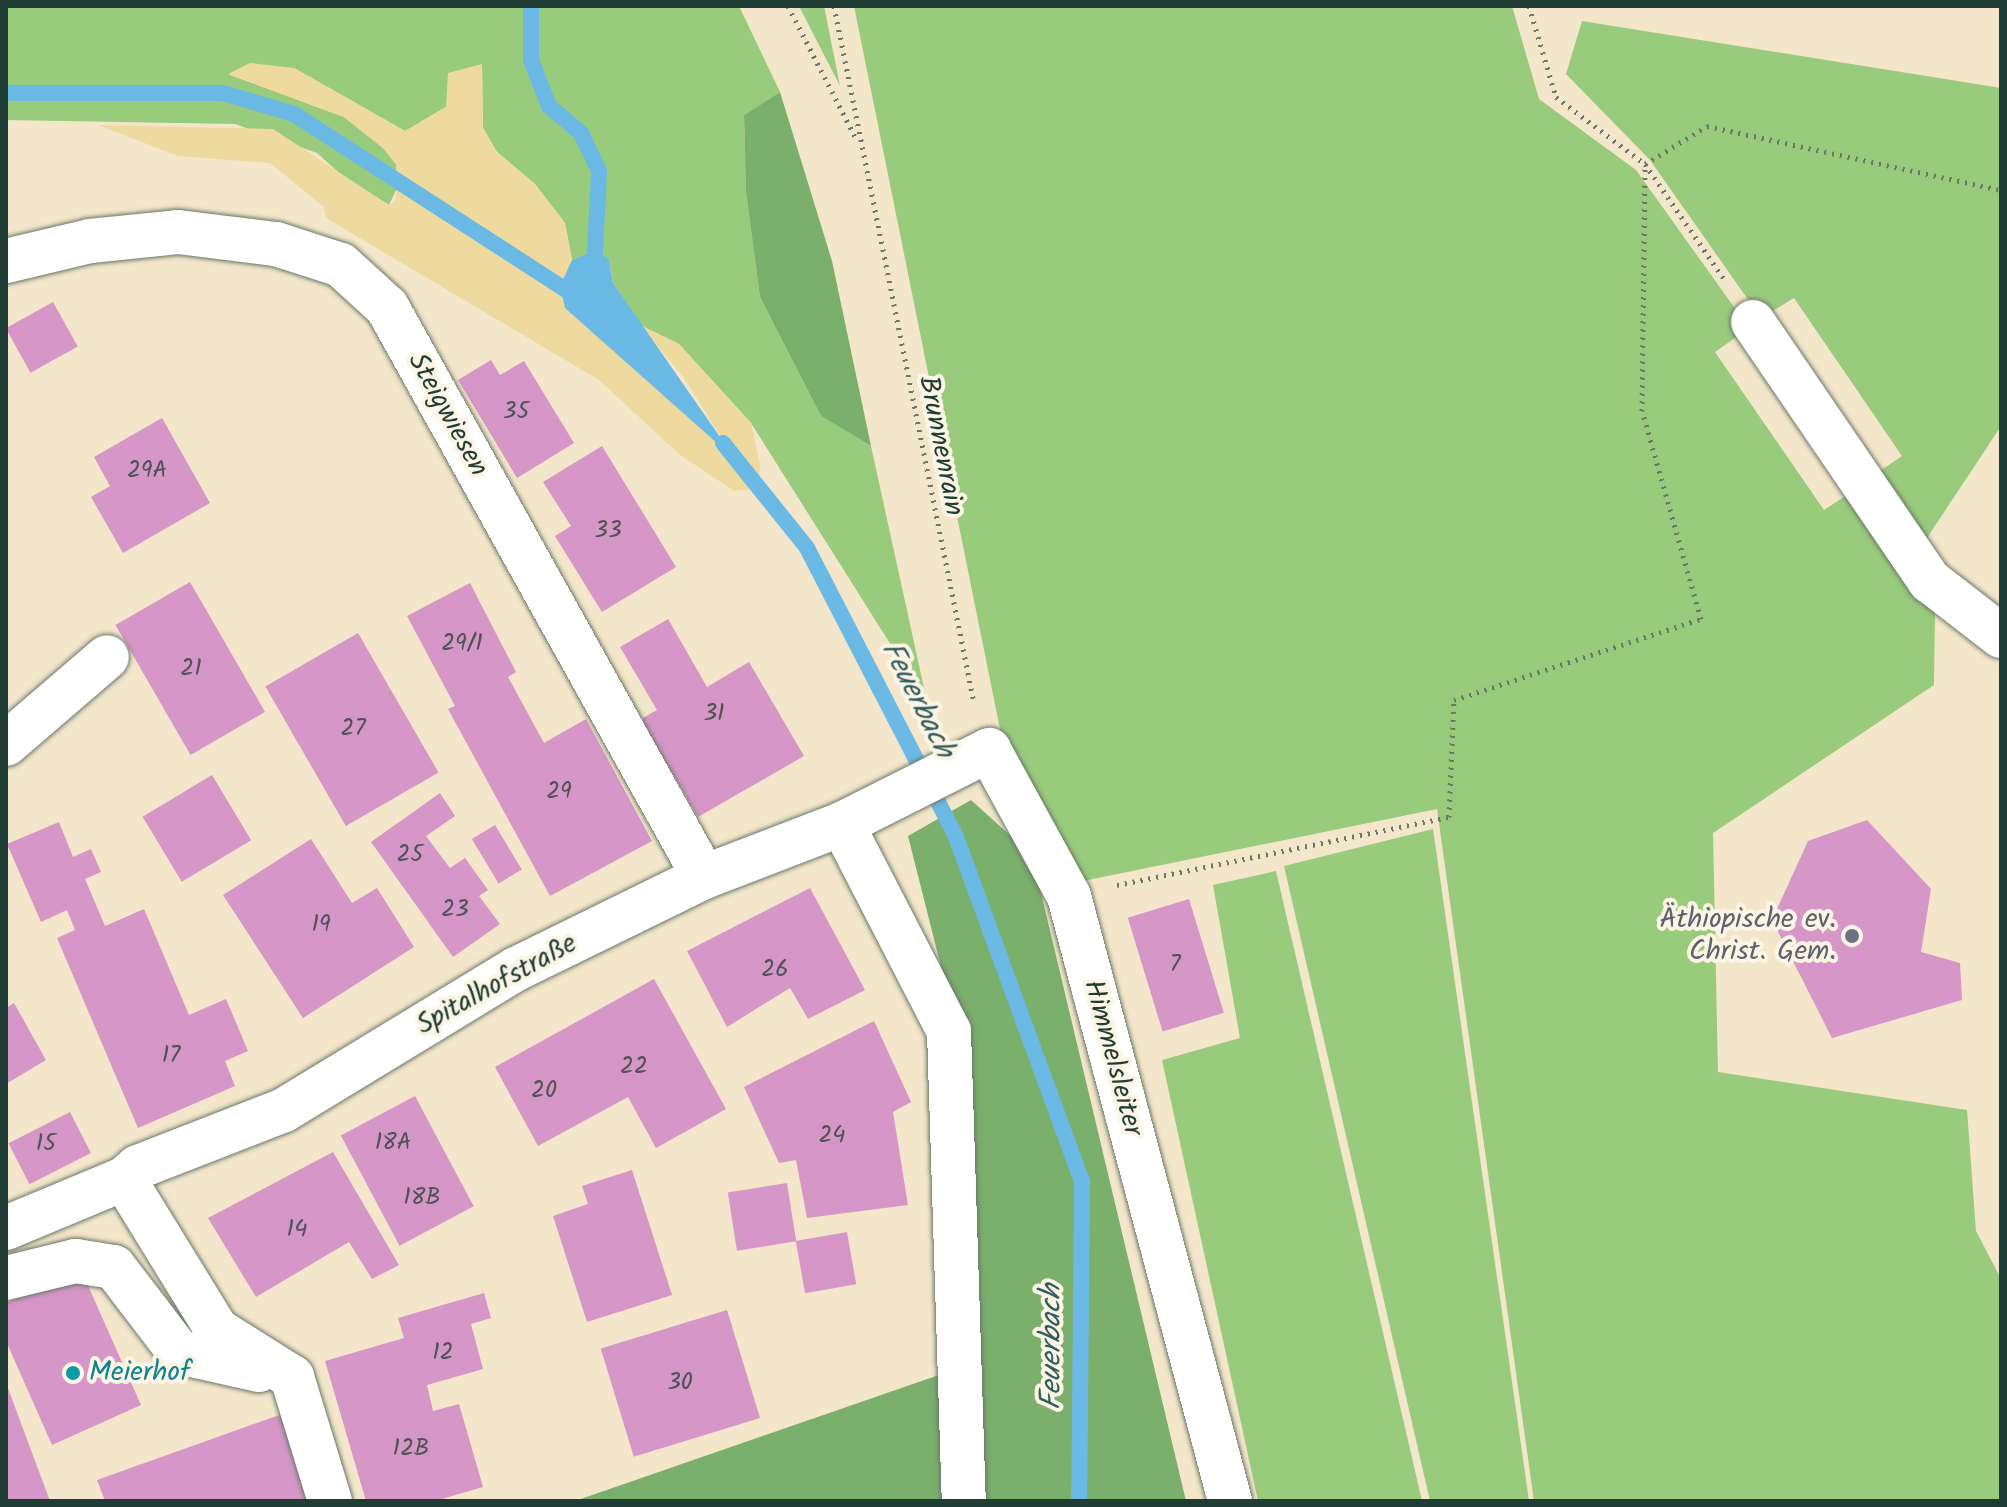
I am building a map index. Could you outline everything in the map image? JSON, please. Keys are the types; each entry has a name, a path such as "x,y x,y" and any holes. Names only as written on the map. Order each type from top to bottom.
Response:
{"street":[{"name":"Steigwiesen","path":"6,261 90,241 178,232 248,241 341,265 387,307 704,877"},
{"path":"1753,322 1930,581 2001,636"},
{"path":"6,744 107,657"},
{"path":"964,1501 949,1031 860,814 949,766 989,750"},
{"name":"Himmelsleiter","path":"989,750 1069,896 1230,1501"},
{"name":"Spitalhofstraße","path":"6,1228 124,1179 138,1167 284,1110 516,969 704,877 860,814"},
{"path":"124,1179 217,1330 292,1377 330,1501"},
{"path":"6,1278 76,1261 114,1267 179,1352 292,1377"}],"path":[{"name":"Brunnenrain","path":"788,6 861,148"},
{"name":"Brunnenrain","path":"834,6 963,667 989,750"},
{"path":"1529,6 1556,97 1645,164 1753,322"},
{"path":"1645,164 1707,126 2001,190"},
{"path":"1069,896 1449,817 1454,700 1701,619 1642,411 1645,164"}],"green space":[{"path":"6,6 739,6 780,92 744,115 746,192 760,297 821,416 871,446 927,702 751,423 679,344 640,325 613,283 609,259 595,250 572,260 565,223 535,184 497,152 483,128 482,65 446,107 405,131 294,68 230,75 344,117 383,148 396,164 398,186 389,205 347,180 317,153 235,124 6,120"},
{"path":"799,6 824,6 840,86"},
{"path":"854,6 1512,6 1539,99 1636,170 1749,328 1715,352 1824,510 1853,491 1935,609 1934,685 1713,833 1718,1072 1967,1110 1976,1231 2001,1279 2001,1501 1534,1501 1437,809 1078,882 1002,739"},
{"path":"1582,21 2001,88 2001,426 1925,541 1874,475 1902,456 1794,298 1761,318 1650,160 1566,74"},
{"path":"780,92 832,261 871,446 821,416 760,297 746,192 744,115"},
{"path":"971,800 1032,855 1186,1501 575,1501 962,1367 967,1070 908,836"},
{"path":"1433,829 1529,1501 1430,1501 1284,866"},
{"path":"1276,871 1422,1501 1258,1501 1162,1060 1240,1038 1213,885"}],"sand":[{"path":"250,63 294,68 405,131 446,107 448,73 482,64 483,128 497,152 535,184 565,223 572,260 560,286 733,456 684,378 640,325 679,344 751,423 760,465 758,488 734,491 679,454 599,380 326,218 324,207 270,163 178,156 98,125 273,129 389,205 396,200 396,164 383,148 344,117 228,74"}],"water":[{"path":"595,250 609,259 613,283 736,460 565,308 560,286 572,260"}],"building":[{"path":"53,302 78,347 30,373 6,328"},
{"path":"491,360 500,375 524,361 574,443 517,478 458,380"},
{"path":"162,418 210,503 123,553 91,497 110,486 94,457"},
{"path":"602,446 676,567 602,612 555,536 571,526 543,482"},
{"path":"190,582 265,712 191,755 116,625"},
{"path":"470,583 516,672 508,677 544,743 586,719 652,841 550,896 448,709 455,706 407,616"},
{"path":"668,619 707,687 749,662 804,756 698,817 641,719 657,710 620,647"},
{"path":"358,633 439,772 346,826 265,686"},
{"path":"212,775 251,840 182,882 143,817"},
{"path":"440,793 455,816 426,836 450,868 465,858 488,890 479,896 500,924 453,957 371,842"},
{"name":"Äthiopische ev. Christ. Gem.","path":"1867,820 1931,889 1921,952 1960,963 1962,1000 1832,1038 1772,920 1808,841"},
{"path":"59,822 73,857 91,849 101,872 85,879 105,926 144,909 189,1015 226,999 248,1051 225,1061 235,1086 138,1128 57,938 75,930 67,910 41,922 7,844"},
{"path":"495,825 522,870 499,883 472,839"},
{"path":"311,839 352,903 377,888 414,947 303,1018 223,895"},
{"path":"810,888 865,990 808,1019 790,988 727,1027 687,951"},
{"path":"1189,899 1224,1013 1163,1032 1128,918"},
{"path":"654,979 726,1109 656,1148 628,1097 538,1146 495,1067"},
{"path":"14,1003 46,1060 6,1084 6,1008"},
{"path":"874,1021 911,1102 893,1112 908,1205 807,1218 796,1160 779,1163 744,1087"},
{"path":"415,1096 474,1206 400,1246 341,1135"},
{"path":"70,1112 91,1153 29,1184 9,1143"},
{"path":"333,1152 399,1265 372,1279 349,1242 256,1297 208,1218"},
{"path":"632,1170 672,1295 587,1322 553,1216 588,1204 582,1186"},
{"path":"787,1183 796,1241 737,1251 728,1192"},
{"path":"847,1232 856,1284 805,1293 796,1241"},
{"name":"Meierhof","path":"81,1270 141,1405 52,1445 6,1341 6,1303"},
{"path":"484,1293 491,1318 471,1324 483,1369 427,1385 433,1411 459,1404 483,1487 435,1501 366,1501 325,1361 404,1338 398,1318"},
{"path":"727,1310 760,1418 634,1457 601,1349"},
{"path":"6,1384 9,1391 50,1501 6,1501"},
{"path":"285,1413 316,1501 105,1501 97,1480"}],"waterway":[{"name":"Feuerbach","path":"531,6 531,60 549,106 581,133 599,171 594,269"},
{"path":"6,93 223,93 294,114 578,298"},
{"name":"Feuerbach","path":"723,443 807,548 956,837 1082,1181 1079,1501"}],"place":[{"name":"Äthiopische ev. Christ. Gem.","path":"1852,936"},
{"name":"Meierhof","path":"73,1373"}]}
